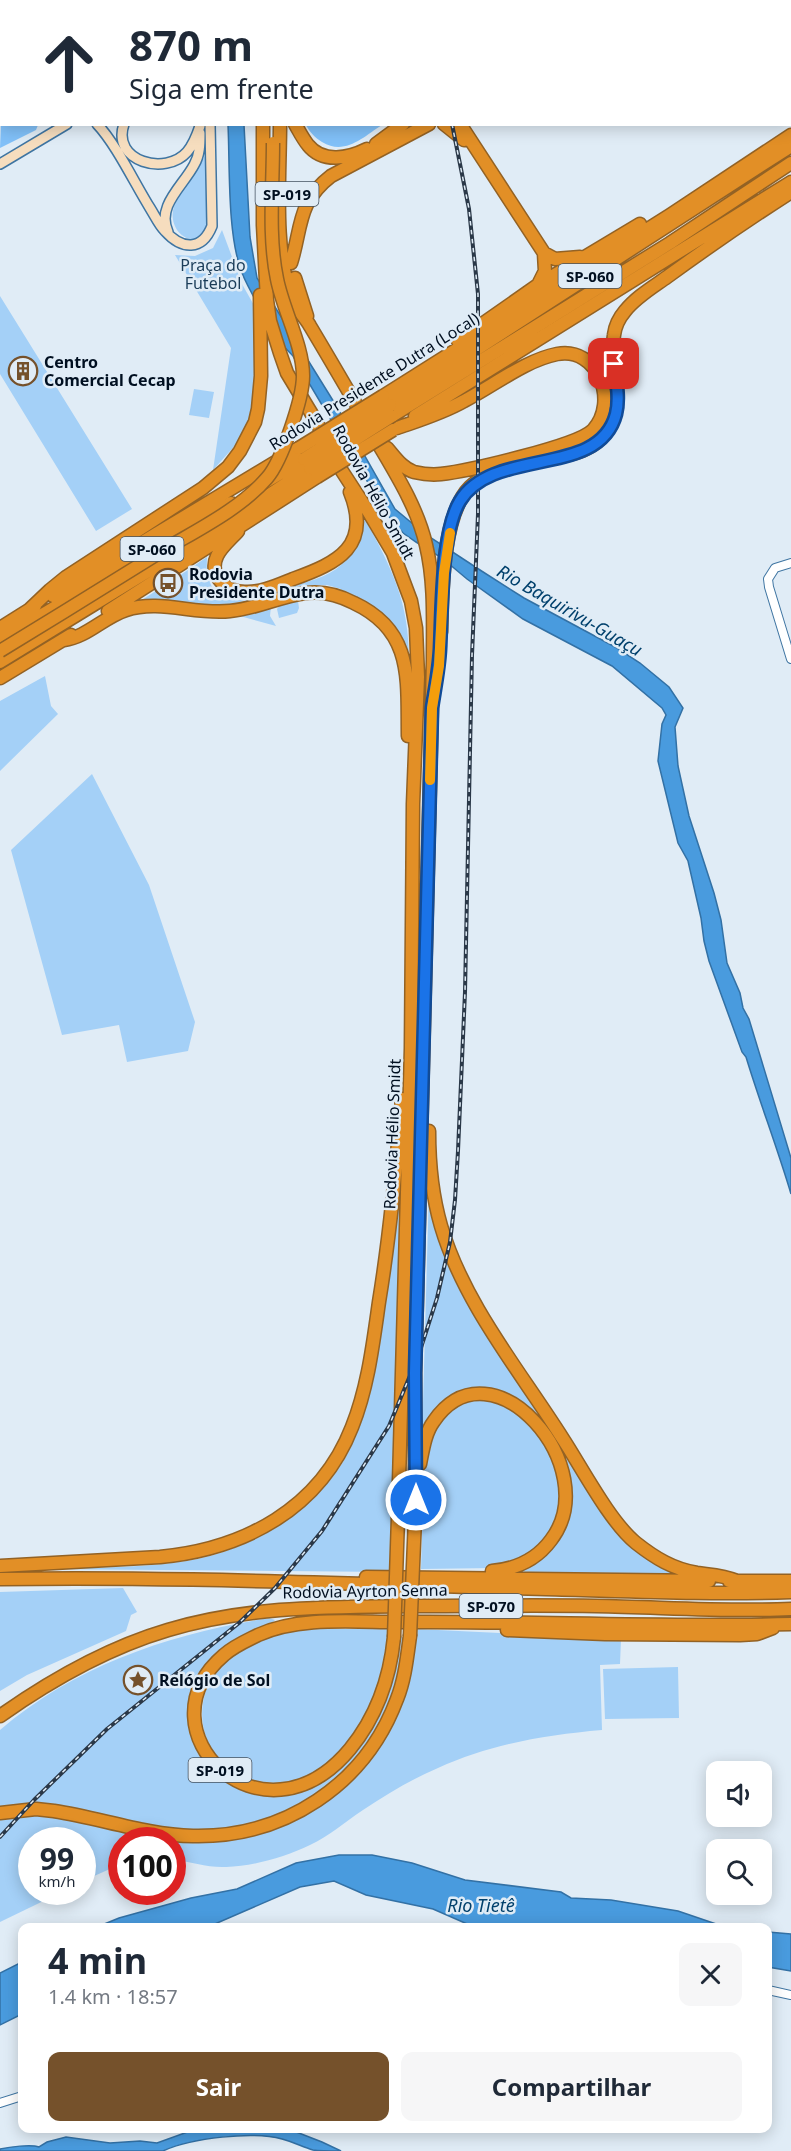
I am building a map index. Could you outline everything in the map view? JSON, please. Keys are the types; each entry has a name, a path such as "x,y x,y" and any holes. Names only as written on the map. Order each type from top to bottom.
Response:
{"highway":[{"name":"Rodovia Hélio Smidt","path":"285,126 291,263 308,323"},
{"path":"296,126 312,149 334,158 354,155 408,126"},
{"path":"376,144 400,126"},
{"path":"291,263 303,212 317,188 331,176 425,126"},
{"path":"447,126 479,153"},
{"path":"461,126 543,253 551,258 561,259 586,255"},
{"name":"Rodovia Hélio Smidt","path":"0,1813 36,1809 54,1811 169,1834 192,1836 241,1832 264,1826 300,1812 322,1798 357,1766 386,1725 400,1692 406,1663 410,1636 416,1480 417,1047 413,804 418,668 416,628 411,601 393,553 340,468 316,421 287,374 270,321 263,222 273,129"},
{"name":"Rodovia Hélio Smidt","path":"273,129 283,258 292,298 373,434 419,521 428,557 433,611 432,708 394,1637 389,1672 372,1717 360,1737 326,1772 302,1785 274,1790 260,1789 236,1782 217,1767 201,1743 195,1710 200,1689 209,1671 218,1661 226,1653 248,1640 281,1627 313,1623 358,1623"},
{"path":"0,651 210,522 244,498 269,476 278,459 302,387 303,374 301,358 277,278 273,248 273,129"},
{"name":"Rodovia Presidente Dutra (Local)","path":"391,415 445,357 791,135"},
{"name":"SP-060","path":"391,415 791,146"},
{"name":"SP-060","path":"0,662 182,549 308,463 391,415 682,236 791,163"},
{"path":"682,236 705,229 791,174"},
{"name":"SP-060","path":"0,640 791,182"},
{"path":"432,708 439,666 448,540 454,512 469,488 500,471 571,455 597,443 607,432 616,416 618,403 613,347 617,323 625,311 633,302 690,261 791,192"},
{"path":"445,357 453,345 467,333 538,285 645,222 670,214"},
{"path":"30,609 66,577 203,488 228,467 240,451 255,422 258,409 261,376 260,278 263,222"},
{"path":"538,285 545,271 543,253"},
{"path":"373,434 407,468 423,473 441,474 575,441 590,432 600,420 605,394 602,381 592,366 575,356 559,354 530,364 444,411 391,415"},
{"name":"Rodovia Presidente Dutra (Local)","path":"0,628 30,609 308,463"},
{"name":"SP-060","path":"0,676 64,640 251,517 308,463"},
{"path":"251,517 216,558 216,572 219,581 229,589 255,592 321,570 349,549 355,534 356,507 340,468"},
{"path":"0,676 14,661 175,558 182,549"},
{"path":"64,640 74,639 125,610 155,605 210,612 231,611 309,592 349,600 384,621 400,644 408,695 409,770 413,804"},
{"path":"0,1566 185,1555 217,1548 262,1528 286,1513 326,1473 345,1444 366,1382 383,1276 403,1086 417,1047"},
{"path":"417,1047 429,1089 430,1164 437,1210 444,1235 457,1266 485,1320 597,1493 634,1541 667,1564 697,1573 725,1575 737,1581"},
{"path":"416,1480 425,1440 433,1422 449,1405 473,1395 493,1395 504,1398 526,1412 543,1431 560,1462 566,1490 564,1514 556,1534 541,1552 530,1560 507,1570 443,1577"},
{"path":"213,1581 227,1576 791,1581"},
{"name":"Rodovia Ayrton Senna","path":"0,1579 213,1581 720,1593 791,1592"},
{"name":"Rodovia Ayrton Senna","path":"0,1716 77,1667 145,1638 211,1619 260,1611 333,1606 791,1609"},
{"name":"SP-070","path":"358,1623 462,1622 670,1626 785,1624"}],"main road":[{"path":"40,139 43,126"},
{"path":"0,164 63,126"},
{"path":"98,126 163,230 188,246 198,244 209,234 212,226 210,126"},
{"path":"124,126 124,142 132,156 147,164 156,165 174,162 182,157 192,145 200,126"},
{"path":"171,237 165,218 166,208 194,165 200,147 200,126"}],"street":[{"path":"791,563 782,565 770,573 769,587 791,658"},
{"path":"772,1991 791,1995"},
{"path":"0,2103 18,2097"}],"green space":[{"path":"207,150 210,207 207,230 194,240 188,239 179,232 173,222 173,210"},
{"name":"Praça do Futebol","path":"222,230 242,284 255,307 257,388 251,415 240,440 213,470 231,348 175,255 195,256 213,248"},
{"path":"0,296 132,509 96,531 0,374"},
{"path":"194,389 214,392 209,418 189,415"},
{"path":"363,515 398,588 409,644 409,667 388,620 368,604 338,593 341,589 327,585 307,586 307,588 230,608 137,603 159,589 163,594 182,582 179,576 207,557 207,574 213,588 220,596 230,599 253,598 308,582 335,569 346,560 359,536"},
{"path":"298,601 297,613 279,618 277,609 280,605"},
{"path":"271,606 270,616 276,626 240,616"},
{"path":"45,676 51,706 58,714 0,771 0,701"},
{"path":"92,774 149,885 195,1022 188,1051 127,1062 119,1025 62,1035 11,850"},
{"path":"429,1187 446,1247 608,1514 681,1575 508,1573 550,1551 560,1538 567,1524 570,1509 570,1485 560,1449 538,1418 470,1393 422,1439"},
{"path":"400,1191 403,1244 390,1572 35,1569 149,1565 209,1556 254,1540 275,1528 313,1499 343,1462 358,1430 369,1396 382,1327"},
{"path":"481,1399 496,1402 525,1416 558,1465 560,1517 536,1552 495,1568 421,1569 426,1449 435,1425 461,1403"},
{"path":"123,1588 137,1612 131,1615 126,1631 27,1675 0,1691 0,1592"},
{"path":"269,1618 275,1620 268,1627 223,1650 192,1710 223,1778 246,1789 289,1793 322,1780 363,1739 398,1637 406,1637 396,1691 382,1723 355,1763 298,1809 240,1828 192,1832 186,1831 186,1827 150,1827 0,1809 0,1730 61,1687 93,1670 161,1643"},
{"path":"313,1629 388,1629 380,1682 366,1715 347,1744 310,1775 296,1781 275,1783 260,1782 240,1775 223,1764 211,1749 204,1731 202,1712 205,1693 214,1675 228,1659 247,1647 280,1634"},
{"path":"417,1629 621,1639 620,1664 600,1665 602,1730 518,1742 458,1760 400,1787 317,1841 269,1860 226,1867 186,1862 186,1832 265,1831 302,1817 325,1803 362,1769 390,1728 402,1703"},
{"path":"678,1667 679,1718 605,1719 603,1669"},
{"path":"54,1816 108,1827 108,1870 96,1875 96,1827 18,1827 18,1905 35,1905 0,1922 0,1818"}],"shaded area":[{"path":"1,126 38,126 36,130 0,148"},
{"path":"307,126 380,126 354,143 338,147 330,146 312,134"}],"water":[{"name":"Rio Baquirivu-Guaçu","path":"228,126 244,126 250,237 257,278 337,407 395,509 425,534 524,598 617,648 640,663 669,687 683,708 675,727 678,766 689,816 721,920 727,963 749,1019 791,1158 791,1194 746,1057 742,1052 709,961 688,861 678,843 658,761 662,724 666,715 662,708 612,666 523,619 442,558 403,533 386,513 293,356 281,343 272,328 242,273 234,240 229,180"},
{"name":"Rio Tietê","path":"339,1855 372,1855 412,1863 465,1880 561,1892 571,1898 611,1900 678,1911 713,1923 465,1923 433,1909 366,1895 334,1881 300,1887 217,1923 107,1923 166,1905 186,1905 186,1899 191,1898 237,1889 296,1863"},
{"path":"772,1932 791,1934 791,1971 772,1968"},
{"path":"18,1964 18,2016 0,2025 0,1973"},
{"path":"185,2133 299,2133 341,2151 313,2150 270,2137 239,2136 205,2139 163,2151 0,2151 0,2149 14,2147 39,2147 47,2142 66,2137 110,2143 140,2141 157,2143"}],"railway":[{"path":"0,1837 34,1800 107,1729 239,1623 275,1588 322,1531 389,1426 419,1354 437,1298 450,1242 458,1151 465,992 472,655 478,514 478,294 469,209 452,126"}],"slow traffic":[{"path":"430,780 432,708 439,666 444,573 450,533"}],"place":[{"name":"Centro Comercial Cecap","path":"23,371"},
{"name":"Rodovia Presidente Dutra","path":"168,583"},
{"name":"Relógio de Sol","path":"138,1680"}],"route":[{"path":"416,1500 415,1373 432,708 439,666 448,540 454,512 469,488 480,480 500,471 571,455 597,443 607,432 616,416 618,403 614,364"}]}
